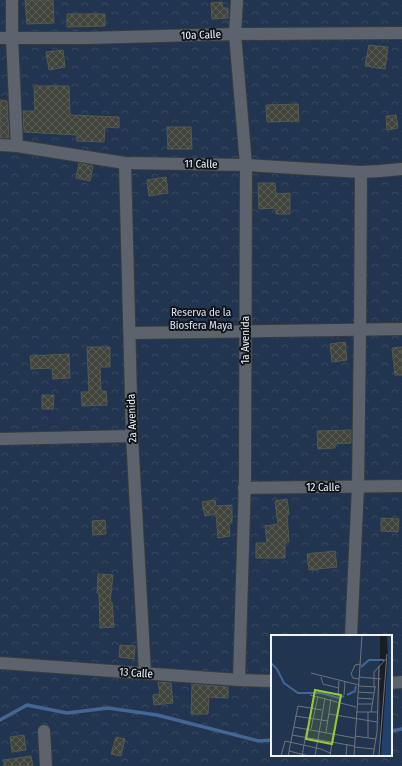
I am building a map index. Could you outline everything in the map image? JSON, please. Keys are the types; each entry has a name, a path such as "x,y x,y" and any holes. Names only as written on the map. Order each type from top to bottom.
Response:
{"street":[{"path":"12,0 6,38 17,146"},
{"name":"1a Avenida","path":"237,0 235,34 246,165 244,488 239,680"},
{"name":"10a Calle","path":"6,38 402,33"},
{"name":"11 Calle","path":"0,145 17,146 125,162 246,165 361,172 380,172 402,169"},
{"name":"2a Avenida","path":"125,162 132,436 145,673"},
{"path":"351,635 358,487 361,172"},
{"path":"130,333 402,329"},
{"path":"0,439 132,436"},
{"name":"12 Calle","path":"244,488 402,486"},
{"name":"13 Calle","path":"0,663 271,681"},
{"path":"44,731 46,766"}],"green space":[{"name":"Reserva de la Biosfera Maya","path":"0,0 402,0 402,766 0,766"}],"building":[{"path":"25,0 53,0 54,23 27,24"},
{"path":"222,2 223,8 228,8 228,18 212,19 211,3"},
{"path":"67,14 105,14 105,26 67,27"},
{"path":"369,45 388,47 385,69 365,66"},
{"path":"63,50 65,67 49,70 46,52"},
{"path":"34,86 69,86 70,115 119,117 119,128 105,127 104,142 77,141 77,135 24,132 23,111 35,111"},
{"path":"0,100 7,101 9,138 0,138"},
{"path":"298,104 299,121 267,122 266,105"},
{"path":"396,115 398,128 387,130 386,116"},
{"path":"167,127 191,127 192,149 168,149"},
{"path":"79,163 93,166 90,181 76,178"},
{"path":"166,177 168,193 149,196 147,180"},
{"path":"258,183 275,183 276,194 290,193 290,214 276,214 276,208 259,209"},
{"path":"345,342 347,360 332,362 330,344"},
{"path":"87,347 110,347 110,367 100,367 101,391 106,391 107,405 82,406 81,392 89,392"},
{"path":"402,347 402,375 395,375 392,348"},
{"path":"69,354 70,378 53,379 52,368 31,369 30,356"},
{"path":"42,395 54,395 53,409 42,409"},
{"path":"351,430 351,443 335,444 335,448 318,449 317,431"},
{"path":"287,499 289,514 287,515 289,542 285,542 285,558 256,558 256,543 267,543 265,526 278,524 275,501"},
{"path":"215,500 216,506 232,505 232,523 229,523 230,536 218,538 216,514 205,516 202,502"},
{"path":"381,518 399,519 398,532 381,531"},
{"path":"105,520 106,534 93,535 92,521"},
{"path":"335,551 337,567 309,570 307,554"},
{"path":"98,574 113,575 110,603 112,602 114,627 100,628 99,593 97,593"},
{"path":"120,645 135,646 134,659 119,657"},
{"path":"158,682 171,683 173,703 154,705 153,695 160,694"},
{"path":"192,684 228,687 228,698 209,697 208,714 191,714"},
{"path":"24,735 26,750 12,752 10,737"},
{"path":"116,737 125,739 121,756 111,754"},
{"path":"31,756 33,766 4,766 4,760"}],"waterway":[{"path":"0,720 27,705 67,713 108,708 157,715 259,741 271,740"},
{"path":"392,731 402,729"}]}
